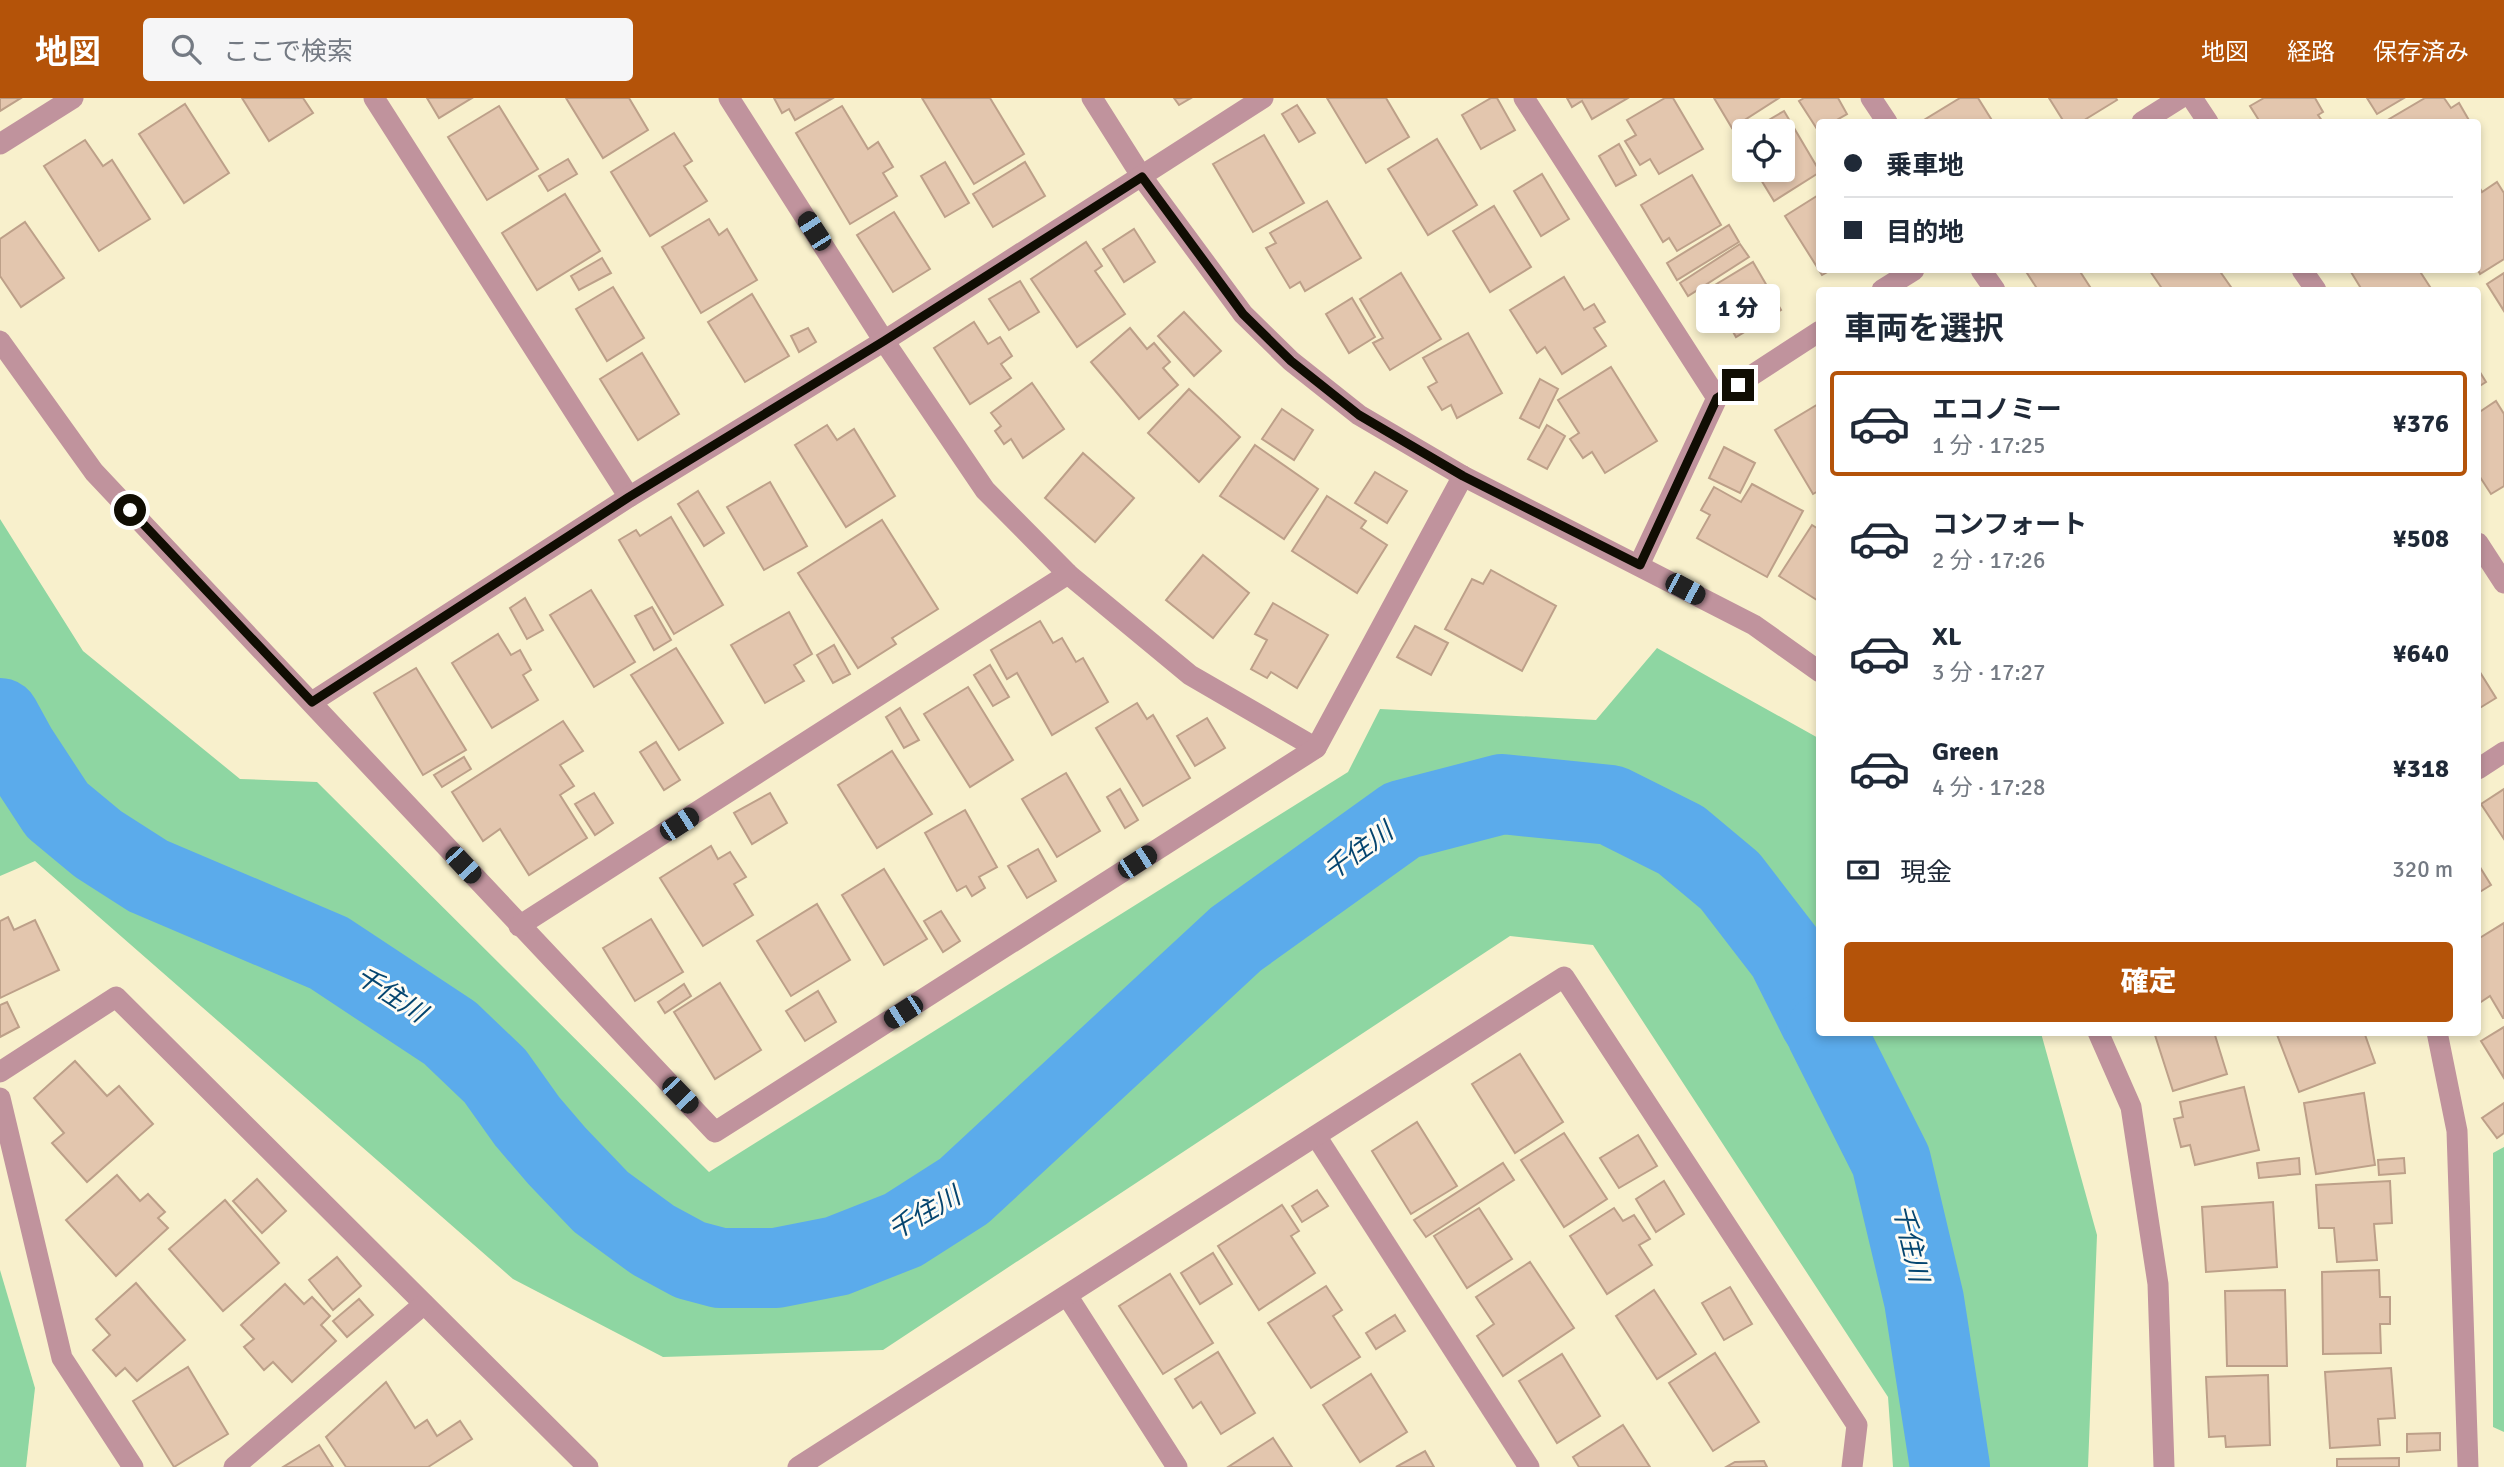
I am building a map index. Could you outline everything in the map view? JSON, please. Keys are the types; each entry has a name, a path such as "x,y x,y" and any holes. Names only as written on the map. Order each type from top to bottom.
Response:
{"street":[{"path":"0,144 73,98"},
{"path":"374,98 629,497"},
{"path":"729,98 884,341 985,490 1068,575 1190,675 1316,748"},
{"path":"1092,98 1142,177 1243,314 1291,361 1359,415 1463,476 1754,625 1816,669"},
{"path":"312,702 629,497 884,341 1263,98"},
{"path":"1524,98 1717,398"},
{"path":"1871,98 1885,119"},
{"path":"2147,119 2180,98"},
{"path":"2192,98 2206,119"},
{"path":"1887,287 1909,273"},
{"path":"1640,565 1717,398 1816,334"},
{"path":"0,341 94,472 715,1132 1316,748 1463,476"},
{"path":"2481,548 2504,583"},
{"path":"519,926 1068,575"},
{"path":"2481,767 2504,752"},
{"path":"798,1467 827,1459 1068,1297 1564,977 1857,1425 1852,1467"},
{"path":"0,1072 116,997 588,1467"},
{"path":"2100,1036 2131,1107 2154,1257 2158,1284 2164,1467"},
{"path":"2438,1036 2457,1131 2468,1467"},
{"path":"0,1098 62,1358 133,1467"},
{"path":"1316,1136 1529,1467"},
{"path":"1068,1297 1177,1467"},
{"path":"234,1467 424,1304"}],"green space":[{"path":"0,519 83,651 240,779 317,782 709,1172 1348,772 1380,709 1596,720 1657,648 1816,737 1816,1036 2042,1036 2097,1235 2088,1467 1893,1467 1888,1397 1593,945 1510,936 883,1350 663,1357 513,1279 35,861 0,876"},
{"path":"2504,1147 2504,1432 2493,1427 2493,1153"},
{"path":"0,1270 35,1388 26,1467 0,1467"}],"building":[{"path":"0,98 21,98 0,111"},
{"path":"242,98 303,98 313,113 269,141"},
{"path":"427,98 472,98 439,118"},
{"path":"566,98 629,98 648,130 603,158"},
{"path":"774,98 833,98 795,120 789,109 782,113"},
{"path":"922,98 990,98 1024,154 974,184"},
{"path":"1174,98 1191,98 1179,105"},
{"path":"1327,98 1386,98 1409,137 1366,163"},
{"path":"1491,98 1497,98 1515,130 1481,149 1462,115"},
{"path":"1567,98 1628,98 1592,119 1582,101 1572,107"},
{"path":"1665,98 1673,98 1703,149 1659,174 1650,159 1640,165 1625,141 1636,135 1627,120"},
{"path":"1714,98 1779,98 1746,119 1732,119 1732,128"},
{"path":"1804,98 1838,98 1847,114 1838,119 1816,119 1816,127 1799,101"},
{"path":"1960,98 1978,98 1991,119 1926,119"},
{"path":"2049,98 2117,100 2086,119 2062,119"},
{"path":"2264,98 2315,98 2323,112 2318,115 2321,119 2258,119 2250,106"},
{"path":"2367,98 2404,98 2377,114"},
{"path":"2425,98 2444,98 2451,108 2459,103 2468,119 2389,119"},
{"path":"185,104 229,173 184,203 139,134"},
{"path":"1297,105 1315,133 1299,142 1282,114"},
{"path":"499,106 538,169 487,200 448,137"},
{"path":"842,106 868,149 878,142 893,167 883,173 897,196 850,224 796,133"},
{"path":"1784,111 1789,119 1770,119"},
{"path":"1795,130 1816,165 1816,175 1774,201 1762,182 1795,182"},
{"path":"674,133 692,161 684,166 707,201 650,236 611,172"},
{"path":"1264,135 1304,203 1253,232 1213,164"},
{"path":"1437,139 1477,205 1428,235 1388,169"},
{"path":"85,140 103,166 112,160 150,219 99,251 44,166"},
{"path":"1619,144 1636,175 1616,186 1599,156"},
{"path":"568,159 577,174 548,191 539,176"},
{"path":"945,162 969,203 945,217 921,176"},
{"path":"1025,162 1045,196 993,227 973,194"},
{"path":"1542,174 1569,219 1541,236 1514,191"},
{"path":"1692,175 1721,225 1677,251 1669,238 1663,242 1641,205"},
{"path":"2497,182 2504,193 2504,259 2480,274 2481,190"},
{"path":"565,194 600,251 537,290 502,233"},
{"path":"1816,197 1816,265 1785,216"},
{"path":"1327,201 1361,258 1305,291 1300,282 1290,288 1266,248 1276,243 1270,233"},
{"path":"1494,206 1531,267 1490,292 1453,231"},
{"path":"894,212 930,269 893,292 857,235"},
{"path":"709,219 719,235 727,229 757,280 701,313 662,247"},
{"path":"25,222 64,278 21,307 0,276 0,239"},
{"path":"1729,225 1739,242 1677,280 1667,263"},
{"path":"1134,229 1155,262 1124,282 1103,249"},
{"path":"1086,242 1102,266 1095,271 1125,314 1077,347 1031,279"},
{"path":"1740,244 1749,257 1688,296 1680,283"},
{"path":"602,258 611,273 579,290 571,276"},
{"path":"1753,262 1781,310 1736,337 1728,323 1720,328 1700,294"},
{"path":"1401,273 1441,339 1390,370 1373,343 1383,338 1360,299"},
{"path":"2027,273 2081,273 2090,287 2036,287"},
{"path":"2151,273 2221,273 2231,287 2161,287"},
{"path":"2352,273 2421,273 2430,287 2360,287"},
{"path":"2504,273 2504,311 2487,284"},
{"path":"1564,277 1584,310 1594,304 1605,322 1594,328 1606,346 1562,374 1545,347 1537,353 1510,310"},
{"path":"1020,281 1039,312 1009,330 989,299"},
{"path":"613,287 644,338 607,361 576,309"},
{"path":"752,294 789,356 745,382 708,322"},
{"path":"1352,298 1375,337 1349,353 1326,314"},
{"path":"1184,312 1221,351 1194,376 1158,336"},
{"path":"974,322 988,344 1000,337 1012,356 1001,364 1011,378 970,404 934,348"},
{"path":"808,328 816,342 799,352 791,336"},
{"path":"1130,328 1147,349 1154,343 1170,362 1163,368 1178,385 1139,419 1091,362"},
{"path":"1468,333 1502,393 1457,418 1451,405 1442,410 1428,387 1437,382 1423,358"},
{"path":"642,353 679,414 638,440 600,379"},
{"path":"1611,367 1657,441 1605,473 1592,452 1583,458 1570,439 1579,433 1558,400"},
{"path":"1540,379 1558,389 1539,428 1520,418"},
{"path":"1032,383 1064,429 1023,458 1011,439 1004,444 995,431 1001,426 991,413"},
{"path":"1189,389 1240,437 1199,482 1148,433"},
{"path":"2496,401 2504,414 2504,486 2491,494 2481,479 2481,411"},
{"path":"1816,405 1816,492 1813,494 1775,430"},
{"path":"1282,409 1313,430 1294,460 1262,439"},
{"path":"827,425 837,440 854,429 895,496 846,527 795,445"},
{"path":"1547,425 1565,436 1547,469 1528,459"},
{"path":"1255,445 1318,489 1284,539 1220,496"},
{"path":"1724,447 1755,463 1740,493 1709,478"},
{"path":"1083,453 1134,498 1095,542 1045,498"},
{"path":"1375,472 1407,491 1387,523 1355,503"},
{"path":"770,482 807,546 764,570 727,507"},
{"path":"1752,484 1803,511 1767,577 1697,538 1710,515 1701,510 1714,487 1741,502"},
{"path":"698,491 724,533 704,546 678,504"},
{"path":"1327,496 1366,521 1361,528 1387,545 1357,593 1292,551"},
{"path":"671,517 723,605 674,634 619,540 636,530 640,536"},
{"path":"882,520 938,609 892,638 896,644 858,668 798,573"},
{"path":"1812,525 1816,528 1816,599 1779,576"},
{"path":"1203,555 1249,593 1213,638 1166,600"},
{"path":"1491,570 1556,606 1522,671 1445,629 1472,579 1483,584"},
{"path":"591,590 635,662 594,687 550,615"},
{"path":"525,598 543,630 527,639 510,608"},
{"path":"1273,603 1328,635 1297,688 1271,672 1267,678 1251,669 1267,640 1255,634"},
{"path":"652,607 671,640 654,650 635,616"},
{"path":"789,612 812,654 794,665 804,681 765,703 731,645"},
{"path":"1040,621 1053,643 1062,638 1076,662 1083,658 1108,702 1052,735 1017,673 1007,679 991,650"},
{"path":"1415,626 1448,643 1431,675 1397,657"},
{"path":"498,634 511,655 520,650 531,670 523,675 538,700 492,728 452,663"},
{"path":"834,645 850,674 833,683 817,655"},
{"path":"676,648 723,723 679,750 631,675"},
{"path":"990,665 1009,697 993,706 974,675"},
{"path":"416,668 466,750 423,775 374,693"},
{"path":"2481,674 2496,698 2481,707"},
{"path":"968,687 1013,760 970,787 924,714"},
{"path":"1137,703 1147,719 1153,715 1190,778 1143,806 1096,728"},
{"path":"900,708 919,740 904,748 886,717"},
{"path":"1207,718 1225,748 1195,766 1177,736"},
{"path":"563,721 583,751 560,765 574,786 560,795 587,838 529,875 500,829 483,841 452,792"},
{"path":"656,742 680,780 664,790 640,752"},
{"path":"892,751 932,814 877,848 838,785"},
{"path":"464,757 471,769 442,787 434,775"},
{"path":"1066,773 1100,831 1057,857 1022,799"},
{"path":"1120,789 1138,820 1125,828 1107,797"},
{"path":"2504,789 2504,839 2481,804"},
{"path":"594,793 613,823 595,835 575,804"},
{"path":"770,793 787,823 752,844 734,813"},
{"path":"965,810 997,867 979,877 985,888 972,896 966,886 957,891 925,833"},
{"path":"711,846 718,859 730,852 746,877 734,884 753,915 703,946 660,878"},
{"path":"1038,849 1056,881 1027,898 1008,866"},
{"path":"884,869 927,939 884,965 842,895"},
{"path":"2481,869 2491,885 2481,891"},
{"path":"817,904 850,960 791,996 757,941"},
{"path":"941,911 960,941 943,952 924,921"},
{"path":"8,917 14,930 35,920 59,970 0,998 0,921"},
{"path":"651,919 683,972 635,1001 603,948"},
{"path":"2504,923 2504,1018 2490,996 2481,1002 2481,937"},
{"path":"720,983 761,1050 715,1079 674,1012"},
{"path":"684,984 691,996 665,1013 658,1002"},
{"path":"818,991 836,1022 805,1041 786,1011"},
{"path":"7,1002 19,1027 0,1037 0,1005"},
{"path":"2504,1027 2504,1078 2481,1041"},
{"path":"2155,1036 2215,1036 2227,1074 2173,1091"},
{"path":"2278,1036 2365,1036 2375,1063 2299,1092"},
{"path":"1520,1054 1563,1122 1515,1153 1472,1084"},
{"path":"75,1061 107,1096 119,1086 153,1124 87,1182 52,1143 64,1133 34,1098"},
{"path":"2244,1087 2259,1150 2195,1165 2190,1145 2181,1147 2174,1119 2183,1117 2180,1102"},
{"path":"2364,1093 2375,1165 2316,1174 2304,1103"},
{"path":"2504,1103 2504,1133 2497,1138 2482,1118"},
{"path":"1417,1122 1457,1186 1411,1214 1372,1151"},
{"path":"1564,1133 1607,1199 1564,1227 1521,1160"},
{"path":"1638,1135 1657,1166 1619,1188 1600,1158"},
{"path":"2299,1158 2300,1174 2259,1178 2257,1163"},
{"path":"2404,1158 2405,1173 2379,1175 2378,1160"},
{"path":"1503,1163 1514,1180 1426,1237 1414,1220"},
{"path":"117,1175 140,1201 148,1194 165,1212 158,1218 168,1228 116,1276 66,1220"},
{"path":"257,1179 286,1211 262,1233 233,1201"},
{"path":"1664,1181 1684,1214 1656,1232 1636,1199"},
{"path":"2390,1181 2392,1223 2374,1224 2377,1260 2337,1262 2334,1228 2319,1228 2316,1185"},
{"path":"1317,1190 1328,1206 1302,1222 1292,1206"},
{"path":"225,1200 279,1263 223,1311 169,1249"},
{"path":"2273,1202 2277,1267 2206,1272 2202,1207"},
{"path":"1282,1205 1299,1231 1291,1236 1315,1273 1259,1310 1218,1246"},
{"path":"1479,1208 1512,1259 1467,1288 1434,1236"},
{"path":"1614,1208 1623,1221 1634,1215 1650,1239 1639,1245 1652,1265 1607,1294 1570,1236"},
{"path":"1213,1253 1232,1284 1200,1304 1181,1273"},
{"path":"337,1257 361,1286 333,1310 309,1280"},
{"path":"1530,1262 1574,1328 1503,1376 1477,1336 1494,1324 1476,1297"},
{"path":"2379,1270 2380,1297 2390,1297 2390,1324 2380,1324 2381,1353 2323,1354 2322,1272"},
{"path":"1170,1274 1213,1343 1163,1374 1119,1306"},
{"path":"136,1283 185,1340 137,1381 125,1368 116,1376 93,1350 110,1335 96,1319"},
{"path":"285,1284 304,1304 312,1297 330,1316 321,1325 336,1341 292,1382 273,1362 264,1370 244,1347 254,1339 241,1325"},
{"path":"1326,1286 1342,1310 1333,1316 1360,1357 1311,1388 1268,1323"},
{"path":"1730,1287 1752,1324 1724,1340 1702,1303"},
{"path":"1654,1290 1696,1354 1657,1379 1616,1316"},
{"path":"2285,1290 2287,1366 2227,1366 2225,1291"},
{"path":"359,1299 373,1315 347,1337 333,1321"},
{"path":"1395,1315 1405,1331 1376,1349 1366,1333"},
{"path":"1218,1352 1255,1413 1221,1434 1201,1402 1193,1408 1175,1379"},
{"path":"1715,1353 1759,1422 1713,1451 1669,1383"},
{"path":"1562,1354 1600,1416 1557,1443 1519,1381"},
{"path":"188,1367 228,1434 174,1467 133,1401"},
{"path":"2391,1368 2395,1418 2378,1419 2380,1445 2330,1448 2325,1372"},
{"path":"1371,1374 1407,1432 1360,1462 1323,1405"},
{"path":"2268,1375 2270,1445 2226,1447 2225,1436 2209,1437 2206,1377"},
{"path":"386,1382 415,1428 427,1420 437,1436 460,1421 472,1439 428,1467 346,1467 326,1437"},
{"path":"1623,1425 1650,1467 1579,1467 1573,1457"},
{"path":"2440,1433 2440,1450 2407,1452 2407,1434"},
{"path":"1273,1438 1292,1467 1228,1467"},
{"path":"319,1445 333,1467 283,1467"},
{"path":"1425,1451 1434,1467 1396,1467"},
{"path":"2399,1458 2399,1467 2337,1467 2337,1459"},
{"path":"1764,1461 1767,1467 1726,1467 1735,1462"}],"waterway":[{"name":"千住川","path":"0,718 57,810 98,844 148,876 329,953 450,1033 495,1076 527,1121 601,1202 653,1240 690,1260 720,1268 776,1268 837,1256 903,1230 964,1191 1236,939 1402,820 1502,794 1611,805 1681,840 1730,881 1787,955 1816,1013"},
{"name":"千住川","path":"1828,1036 1891,1161 1924,1300 1950,1467"}],"route":[{"path":"130,510 312,702 629,497 884,341 1142,177 1243,314 1291,361 1359,415 1463,476 1640,565 1717,398 1738,385"}]}
